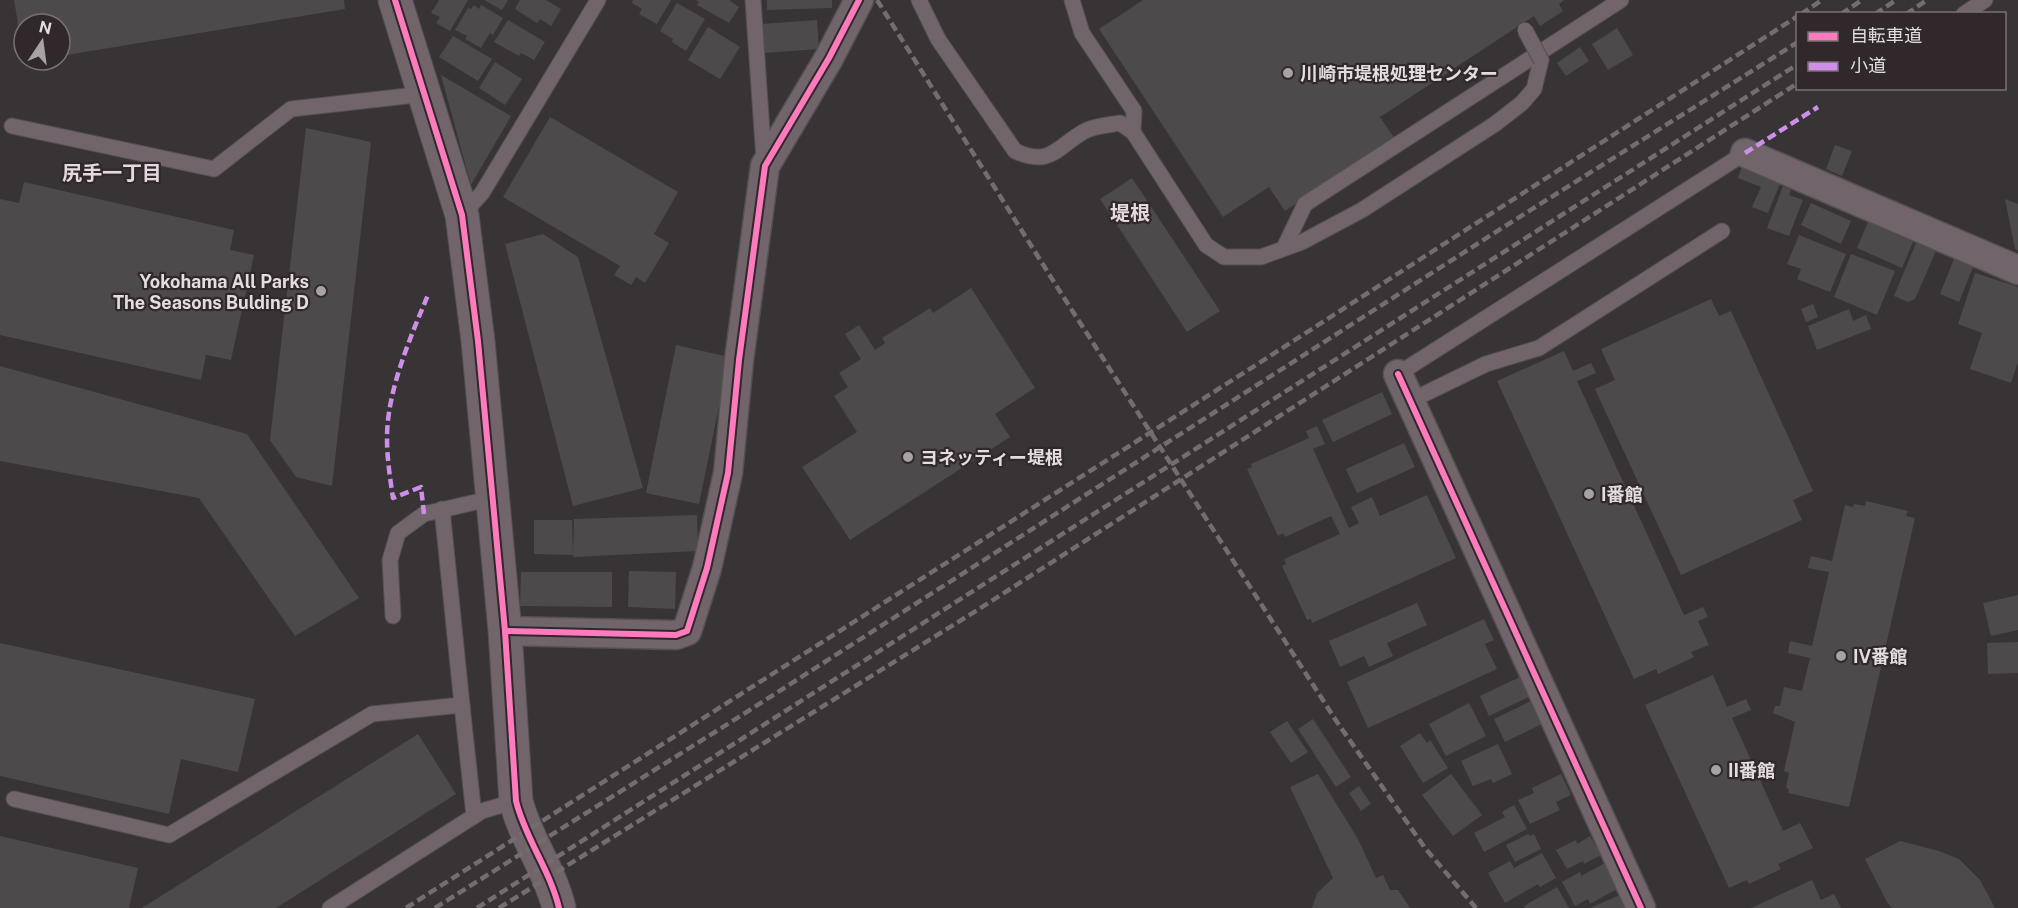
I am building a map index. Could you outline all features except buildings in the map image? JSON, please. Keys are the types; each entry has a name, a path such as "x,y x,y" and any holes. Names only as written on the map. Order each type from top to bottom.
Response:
{"street":[{"path":"395,0 462,215 478,341 493,498 505,631 516,801 520,816 548,877 559,908"},
{"path":"505,631 676,635 687,631 706,568 728,473 739,360 765,166 829,58 859,0"},
{"path":"1745,153 2018,270"},
{"path":"1398,374 1641,908"}],"lane":[{"path":"462,215 483,193 598,0"},
{"path":"753,0 765,166"},
{"path":"919,0 938,39 1016,151 1032,158 1056,153 1085,131 1120,123 1133,132 1206,245 1224,257 1261,256 1302,242 1362,210 1496,124 1522,103 1534,88 1541,60 1525,30"},
{"path":"1072,0 1082,33 1134,111 1133,132"},
{"path":"1284,248 1305,204 1621,0"},
{"path":"1967,12 1985,0"},
{"path":"12,126 214,169 291,109 425,94"},
{"path":"1398,374 1745,153"},
{"path":"1410,401 1486,364 1539,348 1722,231"},
{"path":"393,616 390,560 398,533 424,514 493,498"},
{"path":"442,509 474,816"},
{"path":"14,799 169,835 372,714 462,705"},
{"path":"330,908 482,811 516,801"}],"railway":[{"path":"877,0 1059,290 1337,722 1425,848 1476,908"},
{"path":"1804,12 1822,0"},
{"path":"1844,12 1862,0"},
{"path":"1878,12 1896,0"},
{"path":"1909,12 1927,0"},
{"path":"406,908 1796,17"},
{"path":"435,908 1796,43"},
{"path":"477,908 1796,65"},
{"path":"499,908 979,609 1796,84"}],"marked path":[{"path":"1745,153 1818,107"},
{"path":"424,514 421,487 393,498 387,438 395,383 428,295"}],"cycle path":[{"path":"395,0 462,215 478,341 505,631 516,801 525,828 550,880 559,908"},
{"path":"505,631 676,635 687,631 707,568 728,473 739,360 765,166 829,58 859,0"},
{"path":"1398,374 1641,908"}],"place":[{"name":"川崎市堤根処理センター","path":"1288,73"},
{"name":"Yokohama All Parks The Seasons Bulding D","path":"321,291"},
{"name":"ヨネッティー堤根","path":"908,457"},
{"name":"I番館","path":"1589,494"},
{"name":"IV番館","path":"1841,656"},
{"name":"II番館","path":"1716,770"}],"district":[{"name":"尻手一丁目","path":"112,173"},
{"name":"堤根","path":"1130,213"}]}
